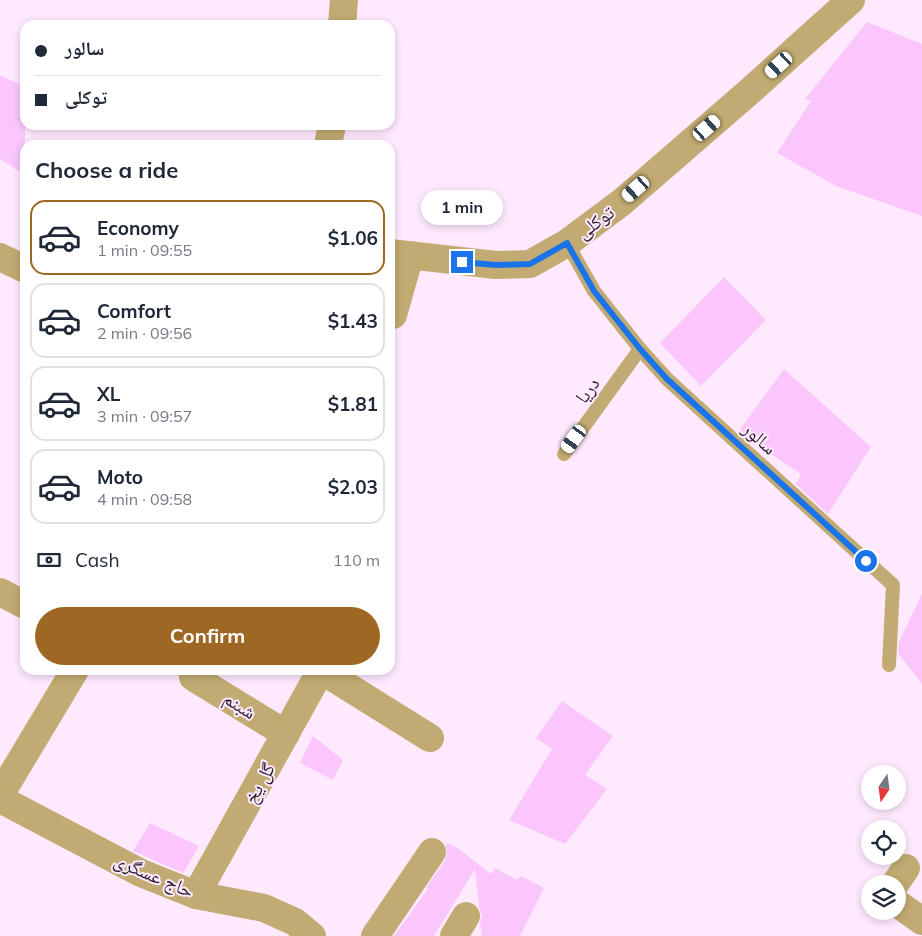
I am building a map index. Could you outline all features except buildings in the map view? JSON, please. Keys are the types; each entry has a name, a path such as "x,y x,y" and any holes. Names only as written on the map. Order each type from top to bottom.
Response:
{"street":[{"path":"342,20 344,0"},
{"name":"توکلی","path":"400,254 496,265 530,264 567,243 622,202 851,0"},
{"path":"395,298 400,254"},
{"path":"0,257 20,267"},
{"path":"0,795 72,675"},
{"name":"گل یخ","path":"196,895 318,675"},
{"path":"329,675 430,738"},
{"name":"شبنم","path":"193,676 286,734"},
{"name":"حاج عسگری","path":"0,799 141,873 196,895 264,908 295,922 312,936"},
{"path":"375,936 432,852"},
{"path":"906,910 922,921"}],"lane":[{"name":"سالور","path":"567,243 594,291 640,349 667,379 893,585 889,665"},
{"name":"دریا","path":"564,454 640,349"}],"route":[{"path":"462,262 496,265 530,264 567,243 594,291 640,349 667,379 866,561"}]}
